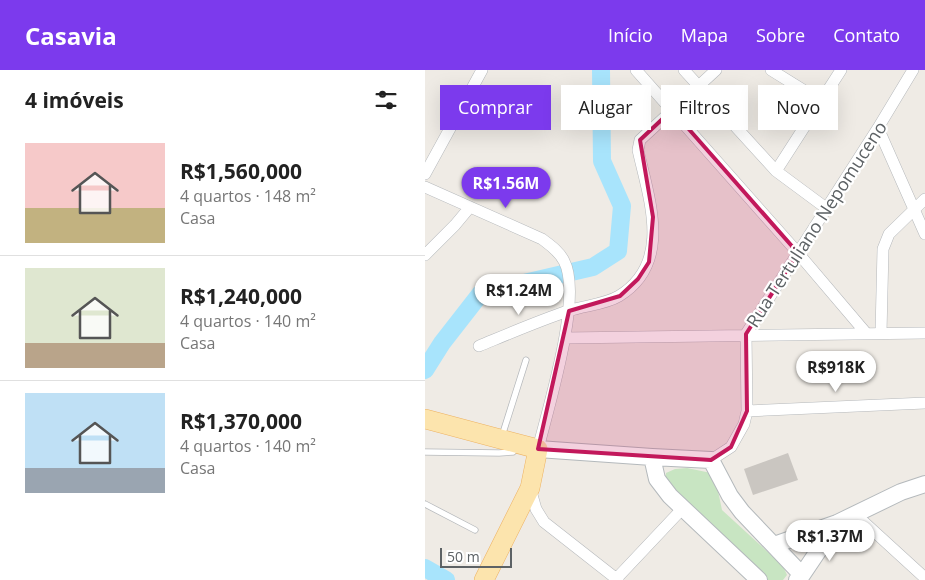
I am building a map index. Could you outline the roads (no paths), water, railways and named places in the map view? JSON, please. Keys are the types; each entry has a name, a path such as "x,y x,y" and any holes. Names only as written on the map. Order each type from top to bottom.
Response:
{"main road":[{"path":"425,419 538,449 530,488 484,580"}],"street":[{"path":"425,174 482,70"},
{"path":"636,70 661,98"},
{"path":"684,70 699,85 716,70"},
{"path":"771,70 795,85"},
{"path":"831,85 841,70"},
{"name":"Rua Tertuliano Nepomuceno","path":"711,460 731,447 745,424 747,411 746,334 913,70"},
{"path":"479,346 569,311 608,302 620,296 638,280 649,262 652,248 653,217 639,150 640,140 661,120"},
{"path":"878,128 925,234"},
{"path":"690,130 866,333"},
{"path":"740,130 777,171 827,208"},
{"path":"777,171 803,130"},
{"path":"425,187 542,239 556,250 564,261 569,282 569,311 565,338 538,449 711,460 736,504 774,545 800,578 837,523"},
{"path":"881,333 883,249 889,234 925,199"},
{"path":"425,255 470,207"},
{"path":"565,338 925,333"},
{"path":"747,411 925,403"},
{"path":"652,457 657,479 669,496 759,580"},
{"path":"774,545 837,523 901,492 925,484"},
{"path":"530,488 535,509 544,522 617,579 683,508"},
{"path":"855,514 925,578"}],"lane":[{"path":"501,438 526,360"},
{"path":"425,452 513,452 519,443"},
{"path":"425,504 475,530"}],"waterway":[{"path":"425,370 442,343 481,293 593,267 618,251 622,206 602,161 601,70"},
{"path":"425,568 446,580"}]}
